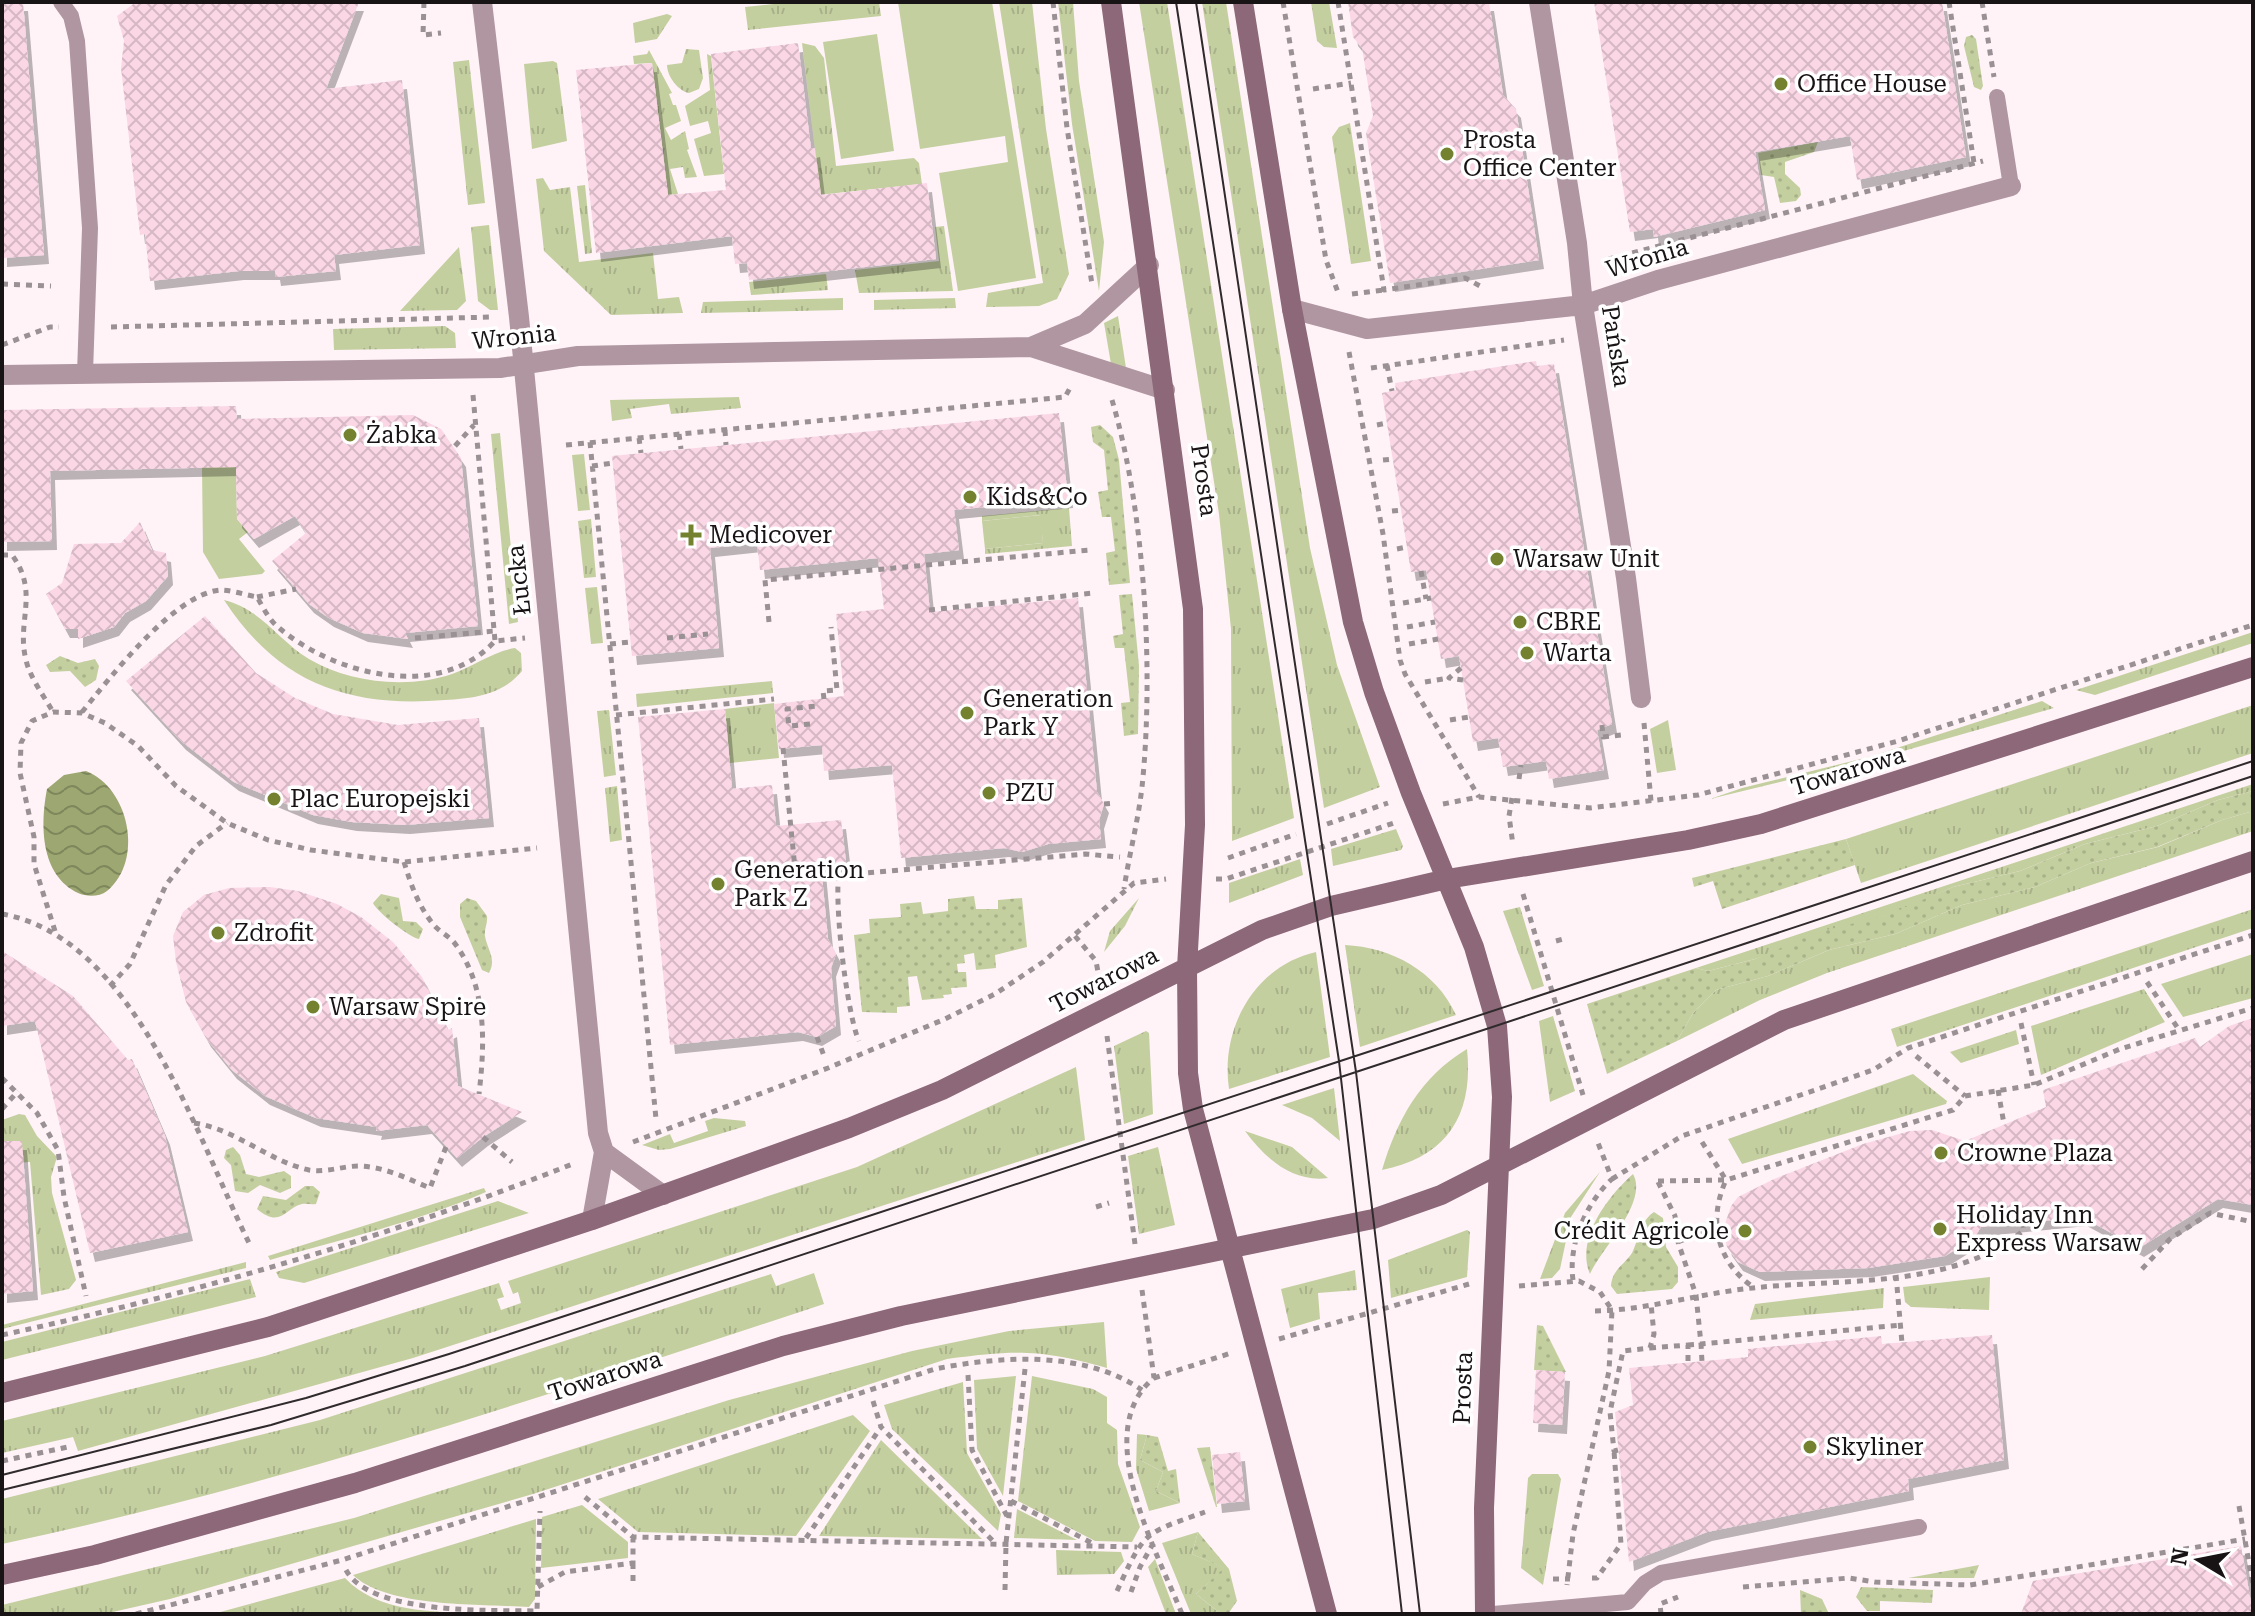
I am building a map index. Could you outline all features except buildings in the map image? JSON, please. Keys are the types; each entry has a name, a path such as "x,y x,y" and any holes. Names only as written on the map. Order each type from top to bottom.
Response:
{"main road":[{"name":"Prosta","path":"1111,2 1149,265 1193,609 1195,793 1187,968 1188,1073 1193,1109 1231,1251"},
{"path":"1243,2 1292,309 1353,622 1374,692 1447,879"},
{"name":"Towarowa","path":"2,1393 268,1327 663,1195 942,1090 1262,930 1317,910 1447,879 1688,840 1761,824 2253,667"},
{"path":"1501,1165 1784,1020 2253,861"},
{"name":"Prosta","path":"1447,879 1474,947 1497,1026 1502,1097 1484,1508 1485,1614"},
{"name":"Towarowa","path":"2,1575 109,1551 355,1483 783,1346 901,1316 1231,1251 1373,1219 1441,1195 1501,1165"},
{"path":"1231,1251 1327,1614"}],"street":[{"name":"Łucka","path":"482,2 524,364 598,1133 604,1152 592,1220"},
{"name":"Pańska","path":"1539,2 1577,243 1583,305 1626,578 1641,698"},
{"name":"Wronia","path":"1292,309 1367,329 1583,305 1658,280 2011,186"},
{"name":"Wronia","path":"1031,347 1085,324 1149,265"},
{"name":"Wronia","path":"2,375 500,368 578,356 1031,347 1106,374 1165,390"},
{"path":"604,1152 663,1195"}],"lane":[{"path":"61,2 71,16 77,41 88,196 90,252 85,373"},
{"path":"1997,97 2011,186"},
{"path":"1493,1614 1566,1605 1628,1602 1661,1573 1919,1527"}],"path":[{"path":"424,2 423,35 441,33"},
{"path":"1053,2 1067,128 1092,286"},
{"path":"1283,2 1326,260 1341,301"},
{"path":"1338,2 1384,290"},
{"path":"1609,259 1974,163 1949,2"},
{"path":"1982,2 1997,97"},
{"path":"1313,89 1351,83"},
{"path":"1352,294 1465,278 1484,288"},
{"path":"2,284 51,286"},
{"path":"106,327 501,317"},
{"path":"2,345 50,327 59,327"},
{"path":"1371,368 1568,339"},
{"path":"1347,340 1378,502 1400,660 1405,674 1479,797"},
{"path":"1387,365 1392,391"},
{"path":"566,445 1065,397 1073,384"},
{"path":"1108,388 1130,487 1148,685 1142,790 1124,890"},
{"path":"473,395 495,641"},
{"path":"1377,425 1387,423"},
{"path":"455,446 475,424"},
{"path":"725,430 726,445"},
{"path":"679,434 681,449"},
{"path":"639,438 641,453"},
{"path":"590,442 656,1119"},
{"path":"1383,460 1393,459"},
{"path":"592,466 613,463"},
{"path":"1392,511 1402,510"},
{"path":"1397,549 1407,547"},
{"path":"769,622 765,580 1089,550"},
{"path":"2,555 12,555 24,574 28,601 25,658 53,712"},
{"path":"908,567 910,578"},
{"path":"1403,603 1428,599 1421,571"},
{"path":"82,713 126,655 195,599 220,590 257,597 296,589"},
{"path":"929,610 1093,593"},
{"path":"257,597 276,626 309,649 350,667 384,676 429,676 484,653 495,641 526,638"},
{"path":"1407,627 1435,622"},
{"path":"1445,803 1479,797 1512,798 1574,808 1698,795 1898,741 2253,625"},
{"path":"824,699 823,691 837,690 831,627"},
{"path":"415,638 494,631"},
{"path":"667,638 708,634"},
{"path":"1409,644 1438,639"},
{"path":"610,644 631,642"},
{"path":"1449,678 1461,668"},
{"path":"1425,682 1449,678 1463,680"},
{"path":"1641,698 1651,801"},
{"path":"616,715 774,699"},
{"path":"810,724 789,726 787,709 817,706"},
{"path":"55,931 34,864 34,837 20,773 21,743 26,732 32,721 53,712 82,713 138,746 176,786 227,823 268,840 311,850 404,862 537,848"},
{"path":"1450,720 1469,717"},
{"path":"1602,725 1603,737 1621,735"},
{"path":"783,748 796,879 1035,854 1120,857"},
{"path":"1519,779 1521,765"},
{"path":"1511,834 1512,798"},
{"path":"1327,824 1389,802"},
{"path":"1104,804 1115,803"},
{"path":"1226,879 1397,822"},
{"path":"110,986 130,964 166,885 196,846 227,823"},
{"path":"1228,858 1296,834"},
{"path":"404,862 414,894 434,926 455,942 478,985 483,1059 479,1094"},
{"path":"841,863 836,875 840,954 851,1025 859,1041"},
{"path":"633,1142 828,1068 945,1019 1018,979 1075,936 1124,890 1134,883 1150,880"},
{"path":"1524,901 1581,1091"},
{"path":"2,914 55,931 81,952 153,1041 250,1245"},
{"path":"1573,1280 1574,1251 1583,1220 1593,1201 1612,1179 1682,1136 1873,1070 1908,1048 2253,935"},
{"path":"1075,936 1098,965"},
{"path":"1556,941 1567,938"},
{"path":"2147,982 2179,1030"},
{"path":"1702,1362 1696,1295 1678,1242 1675,1216 1658,1181 1726,1180 1953,1110 1965,1096 2034,1085 2179,1030 2253,1008"},
{"path":"2021,1023 2034,1085"},
{"path":"817,1037 824,1056"},
{"path":"1109,1046 1134,1234"},
{"path":"1916,1056 1965,1096"},
{"path":"2,1078 37,1113 58,1150 64,1197 86,1296"},
{"path":"1998,1090 2004,1124"},
{"path":"2,1109 18,1091"},
{"path":"194,1123 216,1126 254,1149 308,1170 355,1166 384,1168 430,1188 446,1147"},
{"path":"483,1137 512,1162"},
{"path":"1702,1142 1726,1180"},
{"path":"2,1335 247,1274 393,1231 468,1206 578,1161"},
{"path":"1604,1164 1612,1179"},
{"path":"1726,1180 1719,1195 1716,1227 1728,1264 1753,1288"},
{"path":"1096,1207 1109,1203"},
{"path":"2142,1269 2170,1239 2210,1213 2253,1222"},
{"path":"1595,1311 1753,1288 1896,1275 1970,1262 2009,1242 2024,1230 2022,1222"},
{"path":"1678,1242 1716,1227"},
{"path":"1896,1275 1902,1343"},
{"path":"1537,1286 1573,1280 1595,1288 1612,1310 1609,1371 1573,1534 1566,1605"},
{"path":"1287,1336 1468,1284"},
{"path":"1650,1348 1654,1334 1651,1304"},
{"path":"1553,1579 1597,1578 1621,1544 1616,1451 1610,1412 1623,1351 1901,1325"},
{"path":"1147,1328 1154,1378"},
{"path":"1688,1345 1688,1363"},
{"path":"136,1614 342,1560 935,1369 1017,1357 1042,1359 1116,1377 1142,1390"},
{"path":"1182,1614 1132,1482 1126,1447 1127,1426 1142,1390 1154,1378 1197,1363"},
{"path":"1005,1590 1006,1543 1025,1369"},
{"path":"968,1375 972,1450 1009,1519"},
{"path":"873,1401 881,1427 995,1542"},
{"path":"805,1539 881,1427"},
{"path":"2,1461 68,1447"},
{"path":"585,1497 633,1537 1137,1547"},
{"path":"1011,1501 1095,1545"},
{"path":"2239,1506 2253,1586"},
{"path":"346,1570 359,1585 410,1606 537,1611 540,1511"},
{"path":"1117,1591 1137,1547 1150,1532 1205,1512"},
{"path":"633,1537 633,1583"},
{"path":"1727,1589 1849,1578 1875,1582 1970,1585 2245,1539"},
{"path":"1131,1592 1154,1542"},
{"path":"538,1587 565,1572 633,1563"},
{"path":"1661,1614 1660,1604 1681,1596"}],"green space":[{"path":"792,2 879,2 881,16 748,30 745,7"},
{"path":"898,2 992,2 1036,278 958,291 939,173 1008,162 1005,136 920,149"},
{"path":"999,2 1032,2 1046,129 1069,274 1057,299 1039,306 986,307 988,293 1043,283"},
{"path":"1058,2 1073,2 1079,81 1104,242 1099,291 1072,124"},
{"path":"1139,2 1167,2 1294,818 1232,841 1231,629 1219,514"},
{"path":"1202,2 1226,2 1310,548 1337,665 1380,787 1324,808"},
{"path":"1311,2 1329,2 1337,48 1324,47 1317,41"},
{"path":"667,14 672,16 657,39 635,43 633,23"},
{"path":"877,34 894,151 841,159 823,42"},
{"path":"1972,35 1976,39 1981,90 1974,87 1964,46 1966,37"},
{"path":"802,43 815,46 824,58 836,166 914,158 919,163 922,184 771,200 815,150"},
{"path":"686,49 699,50 703,78 699,89 689,93 674,82 667,65 682,63"},
{"path":"649,50 672,93 669,94 681,121 665,128 671,140 685,131 687,150 697,177 685,178 683,167 670,169 678,194 668,195 652,63 634,64 633,56 647,54"},
{"path":"707,54 711,56 724,174 704,176 694,139 711,133 708,121 690,126 685,106 710,90"},
{"path":"469,60 485,203 468,205 453,62"},
{"path":"557,63 567,141 532,149 524,64"},
{"path":"1350,123 1371,261 1351,264 1332,137 1339,127"},
{"path":"1818,142 1814,152 1785,162 1785,174 1800,188 1801,195 1796,201 1780,203 1774,177 1761,175 1758,153"},
{"path":"543,178 550,190 570,187 579,262 653,253 658,299 679,297 683,313 611,315 544,251 536,179"},
{"path":"585,185 592,253 585,254 577,186"},
{"path":"489,225 498,310 490,310 478,301 471,227"},
{"path":"944,226 953,291 859,293 855,270 939,261 935,227"},
{"path":"459,247 466,301 457,310 400,311"},
{"path":"826,274 828,290 751,295 749,282"},
{"path":"843,298 843,310 701,313 703,302"},
{"path":"955,298 956,308 874,310 874,300"},
{"path":"1118,316 1126,368 1111,364 1104,323"},
{"path":"445,326 455,333 456,348 334,350 333,329"},
{"path":"739,397 741,408 671,414 669,404 630,409 632,418 612,421 610,400"},
{"path":"1100,425 1113,437 1119,460 1130,583 1109,585 1106,553 1115,551 1111,517 1102,517 1098,492 1108,490 1104,450 1093,442 1091,427"},
{"path":"500,433 518,622 509,624 491,434"},
{"path":"584,454 590,510 578,511 572,455"},
{"path":"202,467 236,467 237,519 248,532 239,539 265,571 262,574 219,579 203,552"},
{"path":"1069,508 1072,546 985,554 985,549 1043,543 1040,515 982,521 982,516"},
{"path":"1041,515 1043,543 985,549 982,521"},
{"path":"591,519 596,577 584,578 578,521"},
{"path":"597,587 603,643 591,644 585,588"},
{"path":"1132,594 1139,666 1138,734 1124,736 1121,703 1130,702 1124,648 1115,648 1113,636 1123,634 1119,595"},
{"path":"224,600 249,610 309,659 342,674 379,681 435,679 515,648 521,653 522,671 497,690 467,698 410,701 347,694 318,684 268,652"},
{"path":"2253,632 2253,643 2095,695 2076,690"},
{"path":"60,656 78,663 95,659 99,666 96,680 85,687 70,671 50,672 46,665"},
{"path":"772,681 773,693 637,707 636,694"},
{"path":"2042,701 2054,708 1886,756 1710,799 1742,788 1869,757"},
{"path":"774,703 779,758 730,763 725,709"},
{"path":"2253,705 2253,753 1861,883 1846,839"},
{"path":"609,710 616,775 604,777 597,711"},
{"path":"1668,720 1676,770 1657,773 1650,729"},
{"path":"2253,784 2253,791 2218,800 2157,826 2085,844 2020,871 1953,887 1897,912 1755,959 1708,971 1696,968"},
{"path":"617,786 622,840 610,842 605,788"},
{"path":"2253,791 2253,811 2222,820 2157,847 2091,863 2035,887 1962,905 1895,934 1829,950 1768,976 1716,990 1693,1013 1677,1041 1607,1074 1587,1004 1696,968 1708,971 1755,959 1818,932 1884,916 1953,887 2020,871 2085,844 2157,826 2218,800"},
{"path":"2253,811 2253,831 1827,973 1760,1000 1677,1041 1693,1013 1716,990 1768,976 1829,950 1895,934 1962,905 2035,887 2091,863 2158,847 2222,820"},
{"path":"1396,829 1403,846 1401,850 1333,866 1331,849"},
{"path":"1846,839 1855,865 1722,909 1713,881 1694,887 1692,878"},
{"path":"1300,859 1303,875 1229,903 1229,883"},
{"path":"381,894 399,898 403,921 416,922 423,929 419,939 401,929 375,907 373,903"},
{"path":"974,896 976,909 998,909 998,900 1022,898 1027,947 995,955 996,968 976,970 974,953 964,955 965,963 957,964 958,972 966,972 967,987 951,988 952,994 943,995 944,998 922,1000 917,976 908,977 910,1006 897,1007 897,1013 862,1012 854,935 870,933 869,919 901,917 900,904 921,902 923,914 948,911 948,899"},
{"path":"467,898 476,901 487,916 485,936 492,963 489,973 482,970 460,917 460,904"},
{"path":"1139,898 1125,926 1104,952 1110,931"},
{"path":"1520,907 1544,986 1532,990 1503,911"},
{"path":"2253,909 2253,928 1897,1047 1891,1029"},
{"path":"1345,945 1379,951 1410,964 1437,986 1456,1015 1360,1047"},
{"path":"1316,952 1330,1057 1229,1089 1230,1044 1246,1003 1275,971 1294,959"},
{"path":"2253,954 2253,998 2183,1017 2161,984"},
{"path":"2144,989 2165,1022 2041,1075 2031,1026"},
{"path":"1553,1016 1575,1091 1550,1102 1539,1021"},
{"path":"2016,1030 2019,1044 1961,1063 1950,1052"},
{"path":"1146,1031 1149,1033 1153,1114 1124,1124 1114,1046"},
{"path":"1467,1049 1466,1094 1452,1129 1424,1155 1382,1170 1395,1134 1412,1101 1436,1073"},
{"path":"1076,1067 1085,1140 413,1358 78,1451 73,1437 2,1453 2,1421 265,1356 499,1283 504,1297 497,1299 501,1310 521,1303 518,1292 513,1294 508,1281 857,1167"},
{"path":"1913,1074 1947,1101 1946,1104 1742,1164 1728,1139"},
{"path":"1334,1088 1340,1141 1312,1118 1282,1105"},
{"path":"25,1115 37,1136 57,1157 51,1177 52,1193 76,1280 69,1289 41,1295 30,1162 2,1164 2,1120"},
{"path":"714,1118 745,1121 746,1126 670,1149 659,1150 642,1145 670,1134 674,1143 708,1131 705,1121"},
{"path":"1245,1131 1292,1147 1328,1178 1303,1177 1280,1166"},
{"path":"233,1147 240,1155 246,1174 259,1177 284,1171 291,1176 291,1188 280,1193 260,1185 248,1193 235,1191 231,1165 224,1158 226,1150"},
{"path":"1158,1147 1175,1225 1139,1234 1128,1156"},
{"path":"1600,1172 1571,1217 1560,1269 1552,1278 1540,1279 1565,1213"},
{"path":"1633,1174 1636,1185 1629,1212 1590,1274 1587,1247 1596,1219"},
{"path":"305,1186 313,1186 320,1192 316,1204 296,1206 277,1217 265,1215 257,1209 263,1196 286,1200"},
{"path":"484,1188 486,1192 406,1221 270,1260 268,1256"},
{"path":"498,1201 529,1213 304,1283 279,1278 276,1272"},
{"path":"1654,1212 1663,1218 1666,1247 1678,1267 1678,1282 1672,1289 1617,1294 1611,1286 1614,1276 1632,1253 1643,1225"},
{"path":"1467,1230 1470,1232 1467,1277 1391,1298 1388,1260"},
{"path":"246,1262 246,1268 2,1329 2,1325"},
{"path":"1355,1270 1357,1290 1318,1293 1320,1319 1290,1328 1281,1289"},
{"path":"814,1273 824,1304 314,1466 2,1544 2,1499 320,1420 771,1274 776,1286"},
{"path":"1990,1277 1989,1310 1911,1307 1905,1302 1903,1287"},
{"path":"250,1279 256,1297 2,1360 2,1342"},
{"path":"1884,1288 1883,1308 1750,1320 1755,1304"},
{"path":"1104,1322 1107,1368 1045,1354 991,1354 947,1359 533,1494 170,1599 104,1614 2,1614 2,1605 354,1518 729,1400 912,1351 1009,1331"},
{"path":"1537,1325 1543,1326 1566,1372 1534,1370"},
{"path":"1016,1376 1003,1496 977,1449 974,1380"},
{"path":"1032,1376 1093,1389 1107,1397 1107,1423 1117,1430 1118,1464 1140,1527 1132,1542 1095,1541 1018,1501"},
{"path":"963,1382 967,1453 1001,1514 998,1531 892,1429 884,1405"},
{"path":"853,1415 870,1431 796,1536 638,1532 598,1499"},
{"path":"1137,1434 1147,1435 1140,1460 1163,1472 1156,1491 1180,1503 1149,1511 1136,1469"},
{"path":"1147,1435 1158,1437 1168,1471 1176,1469 1180,1503 1156,1491 1163,1472 1140,1460"},
{"path":"881,1440 982,1539 819,1536"},
{"path":"1210,1447 1217,1507 1197,1448"},
{"path":"1532,1474 1558,1474 1561,1479 1543,1585 1521,1568 1528,1478"},
{"path":"582,1505 628,1542 628,1558 541,1568 542,1517"},
{"path":"1017,1509 1077,1540 1014,1538"},
{"path":"536,1519 535,1599 529,1607 412,1599 368,1586 353,1575"},
{"path":"1198,1532 1192,1554 1225,1568 1196,1594 1221,1614 1191,1614 1162,1543"},
{"path":"1198,1532 1229,1569 1237,1601 1228,1614 1221,1614 1196,1594 1224,1568 1192,1554"},
{"path":"1056,1550 1121,1552 1124,1561 1114,1574 1057,1575"},
{"path":"1155,1559 1176,1614 1166,1614 1148,1567"},
{"path":"1979,1565 1974,1578 1908,1578"},
{"path":"345,1578 373,1598 389,1604 424,1611 477,1614 213,1614"},
{"path":"1861,1587 1933,1590 1932,1603 1880,1601 1880,1611 1867,1611 1856,1597"},
{"path":"1800,1590 1822,1599 1829,1614 1801,1614"}],"water":[{"path":"86,771 101,779 112,792 121,808 128,843 126,861 119,877 107,891 93,896 78,893 65,885 56,874 44,833 47,789 64,775"}],"tram line":[{"path":"1176,2 1339,1061 1402,1614"},
{"path":"1196,2 1356,1072 1420,1614"},
{"path":"2,1475 306,1398 449,1354 2253,761"},
{"path":"2,1490 271,1425 465,1366 2253,776"}],"place":[{"name":"Office House","path":"1781,84"},
{"name":"Prosta Office Center","path":"1447,154"},
{"name":"Żabka","path":"350,435"},
{"name":"Kids&Co","path":"970,497"},
{"name":"Medicover","path":"691,535"},
{"name":"Warsaw Unit","path":"1497,559"},
{"name":"CBRE","path":"1520,622"},
{"name":"Warta","path":"1527,653"},
{"name":"Generation Park Y","path":"967,713"},
{"name":"PZU","path":"989,793"},
{"name":"Plac Europejski","path":"274,799"},
{"name":"Generation Park Z","path":"718,884"},
{"name":"Zdrofit","path":"218,933"},
{"name":"Warsaw Spire","path":"313,1007"},
{"name":"Crowne Plaza","path":"1941,1153"},
{"name":"Holiday Inn Express Warsaw","path":"1940,1229"},
{"name":"Crédit Agricole","path":"1745,1231"},
{"name":"Skyliner","path":"1810,1447"}]}
